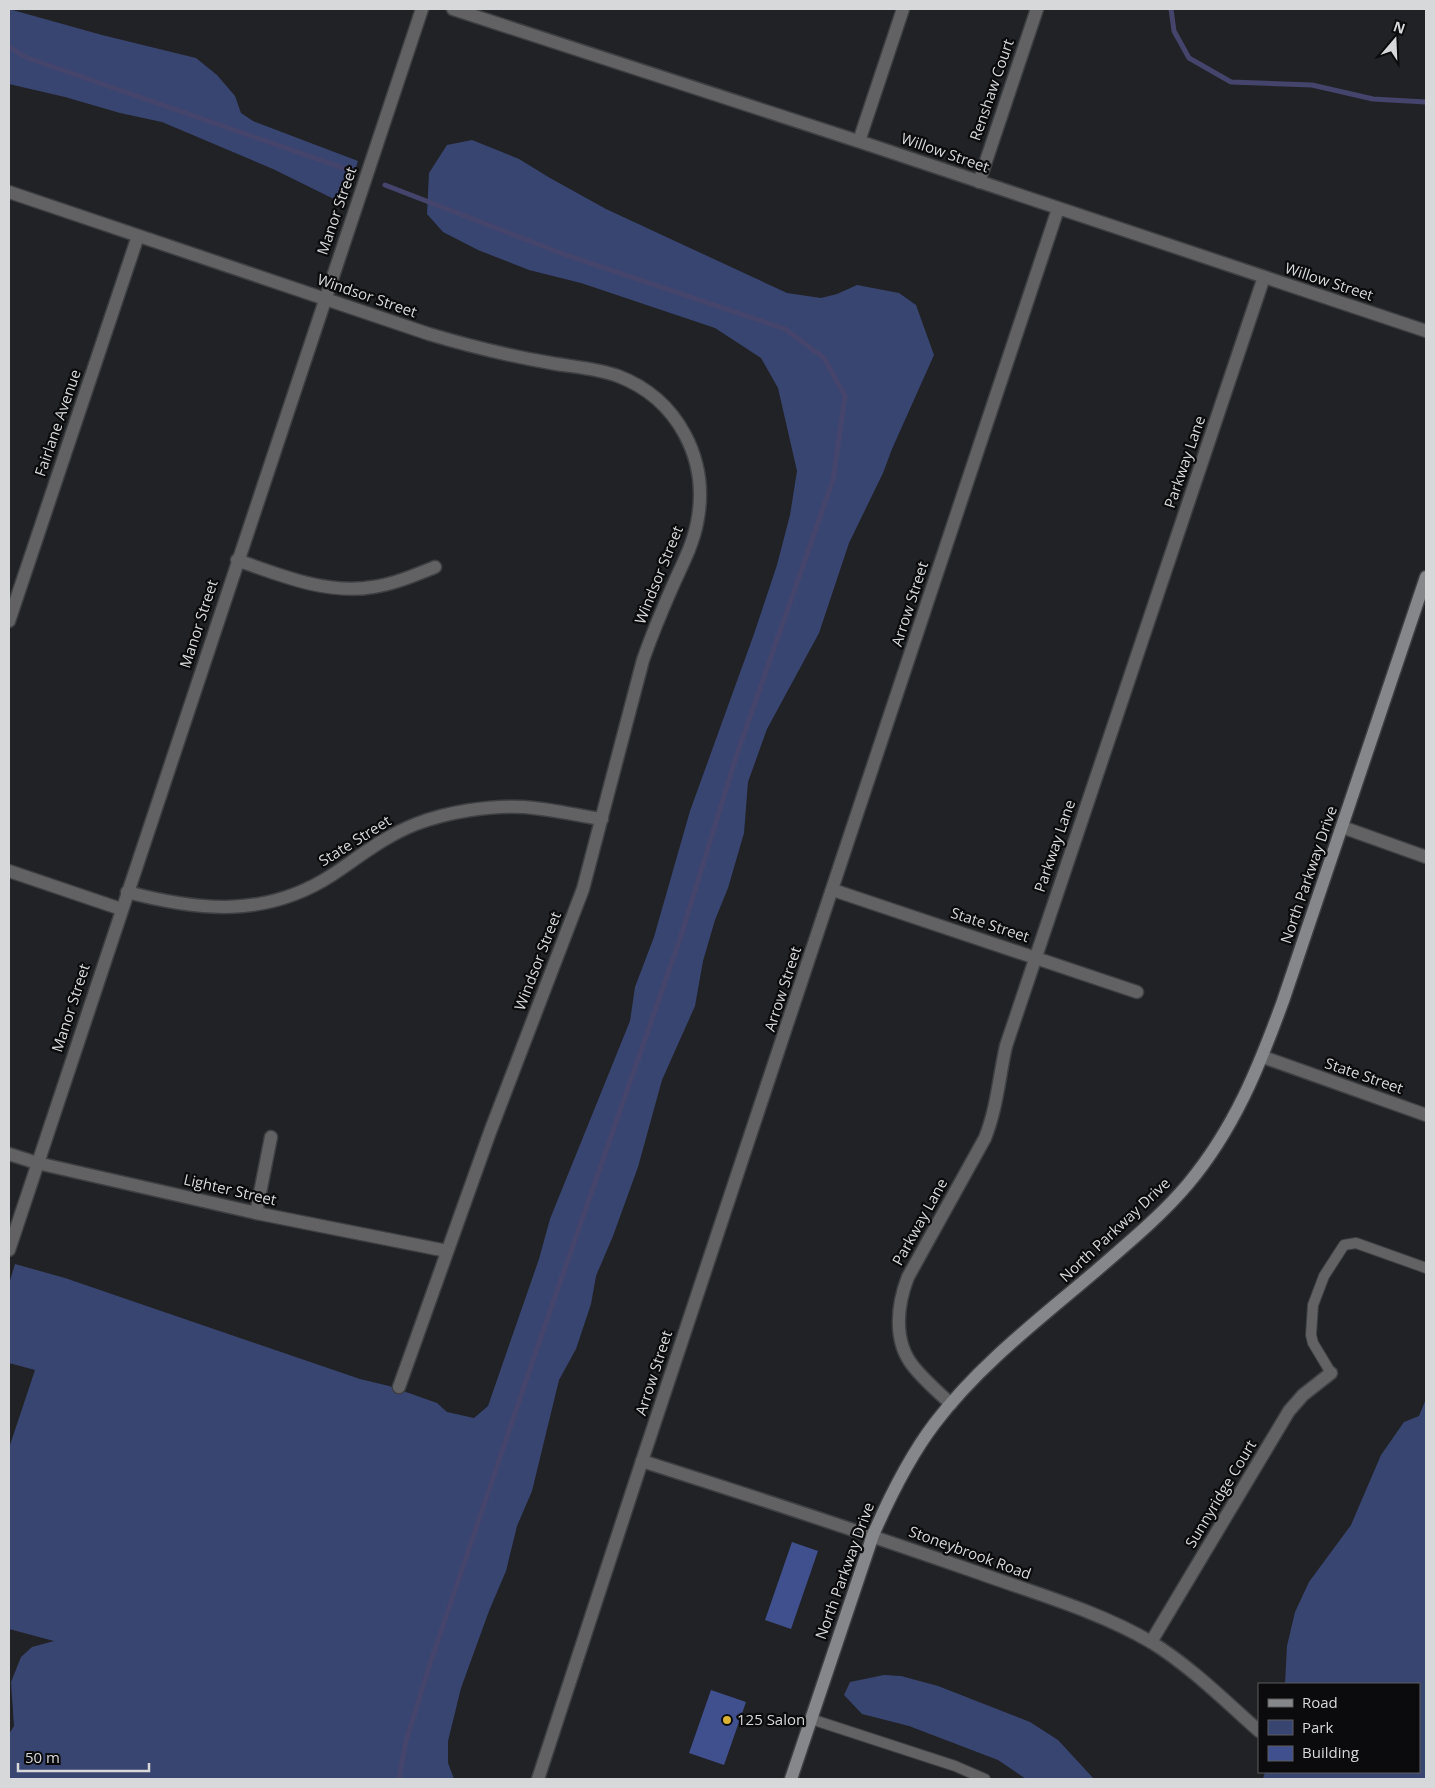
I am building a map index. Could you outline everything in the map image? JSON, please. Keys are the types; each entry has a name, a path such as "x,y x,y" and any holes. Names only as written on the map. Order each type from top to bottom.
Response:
{"main road":[{"name":"North Parkway Drive","path":"791,1779 872,1535 904,1470 934,1424 986,1367 1147,1226 1188,1185 1212,1153 1239,1109 1263,1057 1425,585"}],"street":[{"name":"Manor Street","path":"9,1250 422,9"},
{"name":"Willow Street","path":"453,9 859,141 1426,331"},
{"path":"859,141 903,9"},
{"name":"Renshaw Court","path":"978,182 1037,9"},
{"name":"Windsor Street","path":"9,192 468,346 554,364 580,367 620,377 645,390 657,400 678,422 692,447 699,474 697,526 689,549 654,628 643,660 583,889 490,1132 399,1387"},
{"name":"Arrow Street","path":"538,1779 1058,209"},
{"name":"Fairlane Avenue","path":"9,621 138,236"},
{"name":"Parkway Lane","path":"951,1404 912,1365 907,1356 900,1336 899,1316 902,1293 908,1277 985,1138 990,1125 1006,1046 1264,278"},
{"path":"238,560 276,574 313,583 354,588 373,587 396,582 435,567"},
{"name":"State Street","path":"128,892 200,907 252,906 284,897 315,884 392,836 415,824 432,818 507,807 545,810 602,819"},
{"path":"1342,827 1426,857"},
{"path":"9,871 121,910"},
{"name":"State Street","path":"833,890 1137,992"},
{"name":"State Street","path":"1263,1057 1426,1114"},
{"path":"256,1213 271,1137"},
{"name":"Lighter Street","path":"9,1154 37,1163 256,1213 447,1251"},
{"name":"Sunnyridge Court","path":"1151,1642 1289,1411 1302,1395 1331,1373"},
{"name":"Stoneybrook Road","path":"642,1461 872,1535 1085,1611 1151,1642 1189,1669 1258,1730"}],"lane":[{"path":"1331,1373 1313,1343 1311,1335 1312,1305 1324,1276 1344,1245 1356,1243 1426,1268"},
{"path":"811,1719 954,1766 985,1779"}],"green space":[{"path":"9,9 102,35 196,58 217,75 235,96 241,113 253,121 358,161 344,204 273,169 162,122 9,84"},
{"path":"472,140 519,159 606,209 787,293 821,298 837,294 857,285 899,293 916,305 934,355 883,473 849,543 819,633 767,729 748,782 744,833 728,888 715,920 703,961 695,1006 662,1080 638,1167 596,1276 591,1304 576,1349 559,1380 532,1491 517,1526 506,1571 489,1611 461,1688 448,1741 448,1763 454,1779 9,1779 9,1734 14,1726 11,1682 21,1657 32,1647 54,1641 9,1629 9,1448 35,1370 9,1363 9,1284 15,1264 65,1278 360,1379 389,1386 437,1403 447,1412 474,1418 488,1406 539,1259 550,1219 630,1021 635,987 654,937 690,811 777,565 790,515 797,471 778,388 761,358 715,328 581,283 529,270 478,250 443,232 427,214 429,173 447,145"},
{"path":"1426,1399 1426,1779 1263,1779 1265,1773 1420,1773 1420,1683 1285,1683 1287,1646 1295,1612 1309,1582 1351,1525 1381,1455 1404,1422 1419,1416"},
{"path":"884,1675 901,1676 938,1686 1030,1722 1058,1740 1094,1779 1026,1779 998,1760 909,1726 862,1714 844,1695 850,1682"}],"building":[{"path":"792,1542 818,1551 791,1629 765,1620"},
{"path":"711,1690 746,1702 724,1765 689,1753"}],"waterway":[{"path":"1171,9 1174,31 1189,58 1231,82 1312,85 1373,99 1426,102"},
{"path":"9,47 25,57 346,169"},
{"path":"385,185 566,255 785,329 824,358 845,396 833,480 737,754 680,939 534,1357 430,1664 406,1741 399,1779"}],"place":[{"name":"125 Salon","path":"727,1720"}]}
